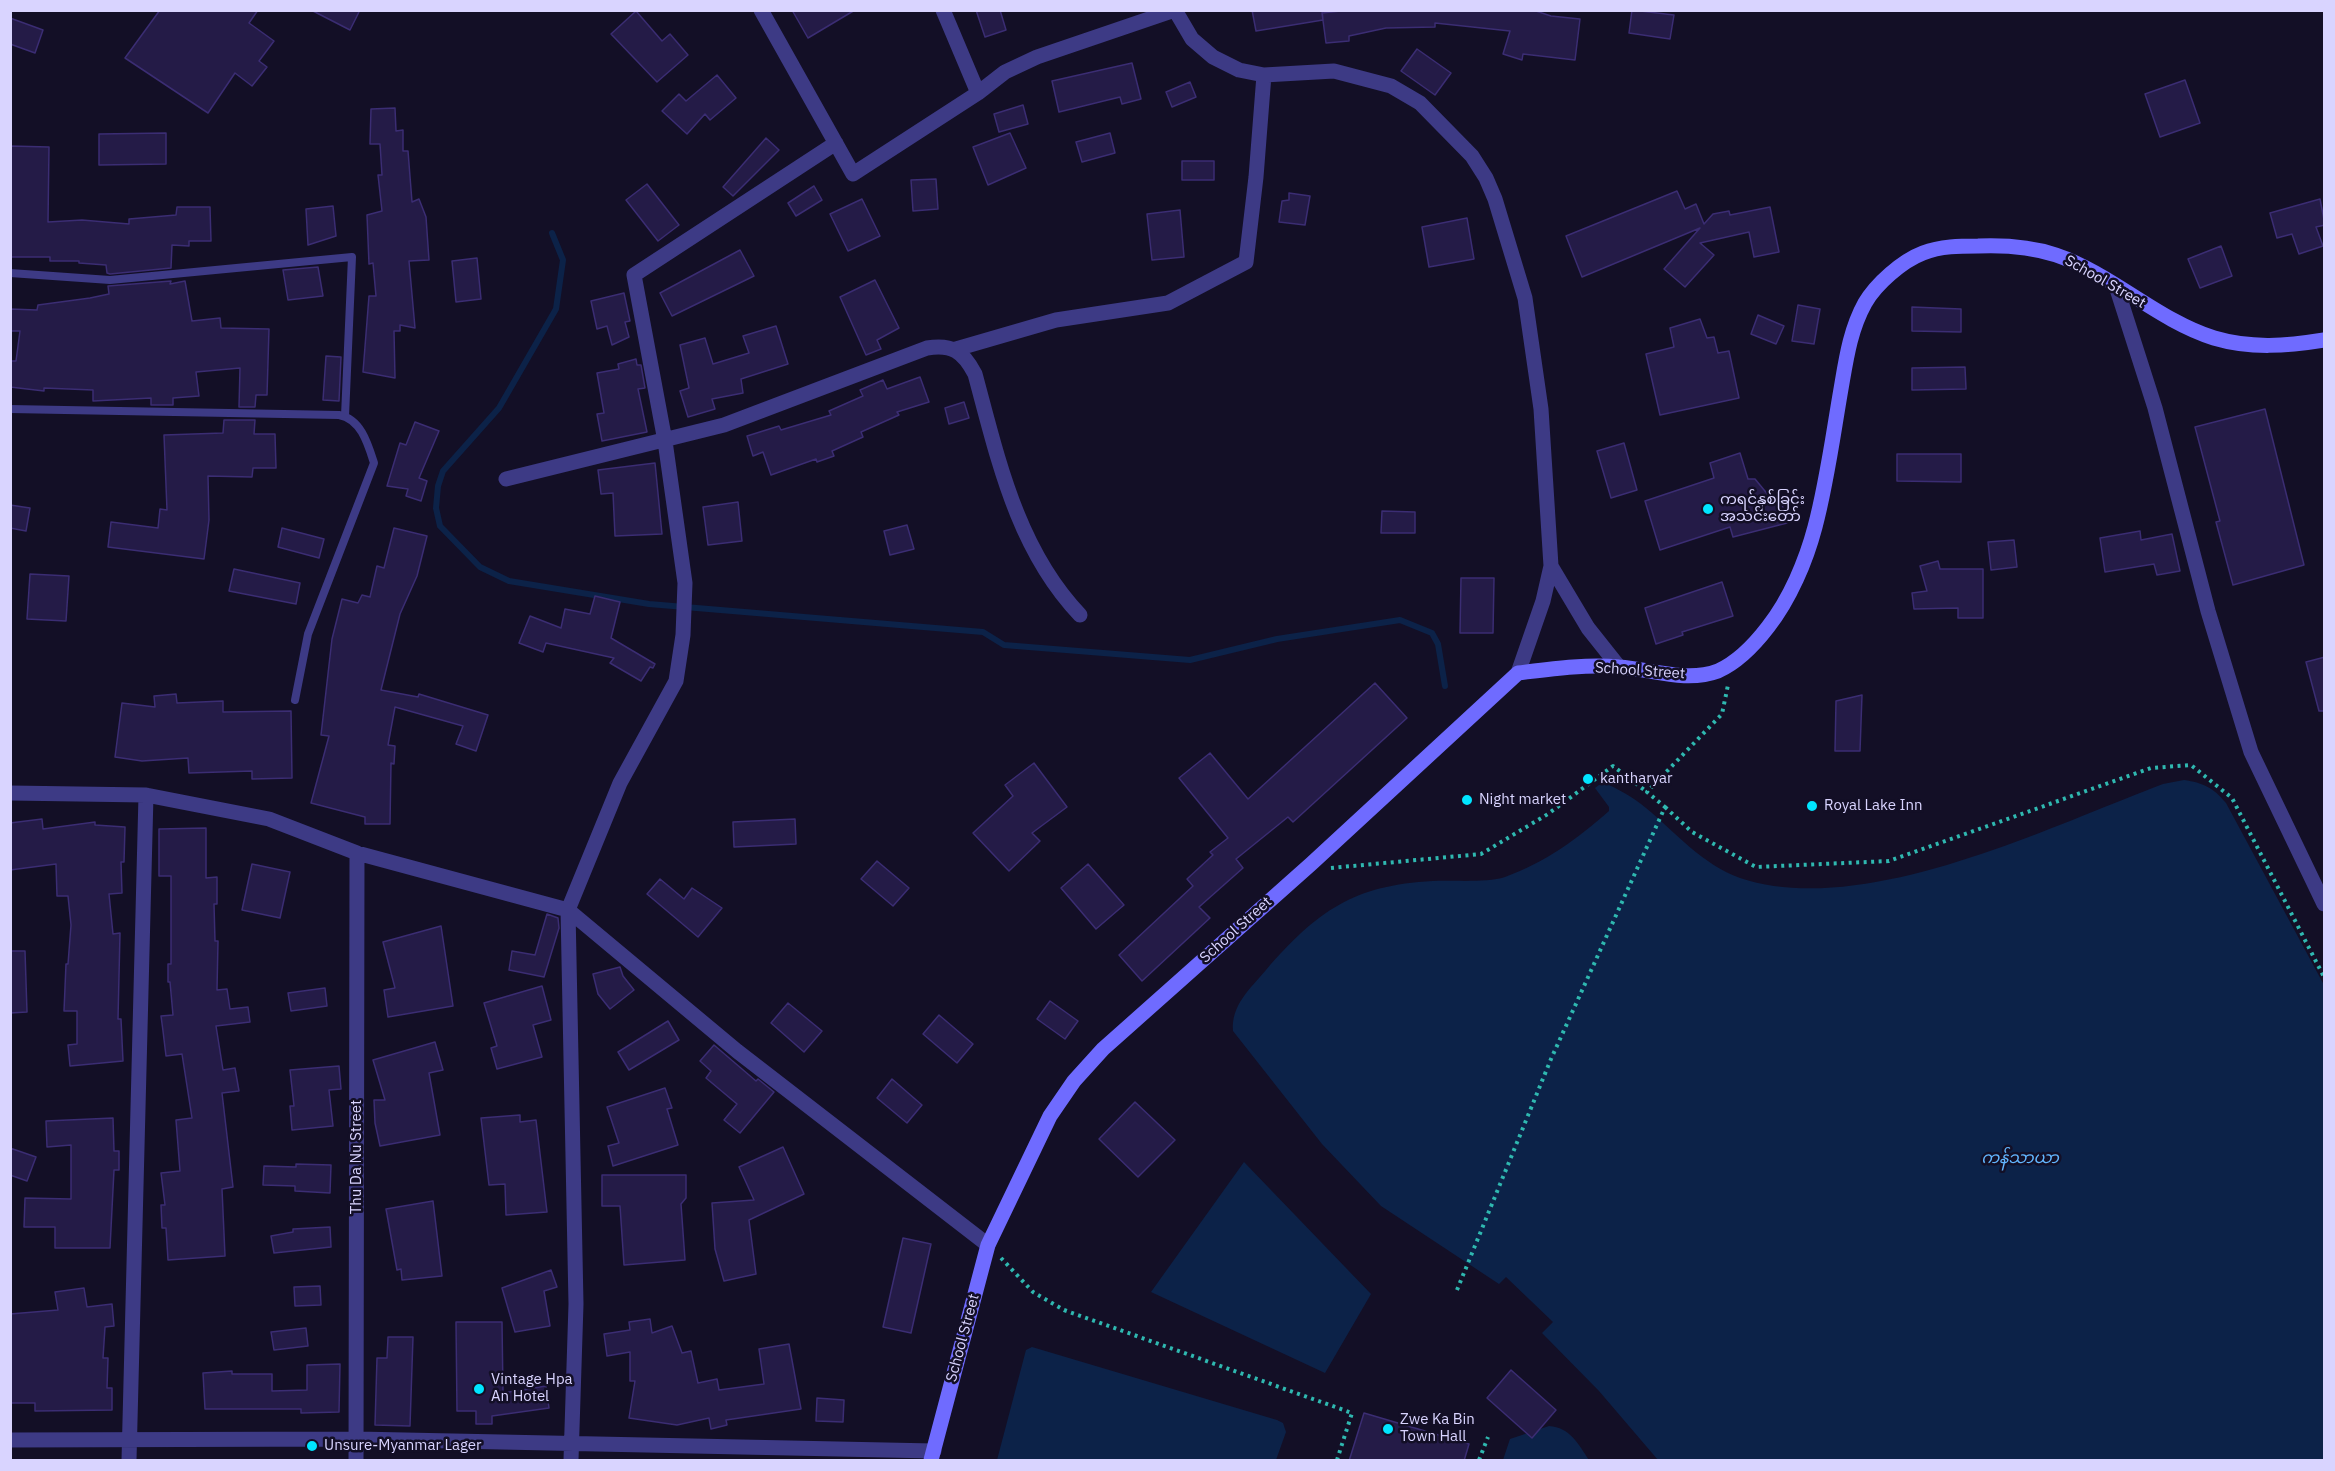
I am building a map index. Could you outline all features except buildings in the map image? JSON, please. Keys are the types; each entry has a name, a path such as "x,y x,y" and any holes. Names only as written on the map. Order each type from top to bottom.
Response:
{"street":[{"path":"761,10 853,174 978,93 1005,72 1037,57 1175,10 1192,39 1213,57 1239,70 1264,75 1334,71 1391,86 1420,103 1472,156 1486,178 1507,237 1532,337 1541,409 1551,566 1543,602 1518,673"},
{"path":"943,10 978,93"},
{"path":"506,479 724,425 927,348 943,346 956,349 1056,320 1168,303 1246,262 1257,177 1264,75"},
{"path":"571,1461 576,1304 568,910 620,783 676,681 683,635 685,583 665,441 634,275 836,143"},
{"name":"School Street","path":"933,1456 988,1245 1050,1116 1074,1081 1102,1048 1311,864 1518,673 1564,668 1619,667 1656,674 1702,675 1720,670 1754,645 1779,614 1807,554 1825,481 1850,341 1866,302 1883,281 1921,254 1950,246 1988,245 2056,255 2116,286 2153,310 2212,338 2243,345 2273,347 2325,340"},
{"path":"2116,286 2155,408 2208,611 2251,752 2325,904"},
{"path":"956,349 967,359 975,374 1005,484 1038,561 1061,596 1080,615"},
{"path":"1551,566 1588,628 1619,667"},
{"path":"10,793 146,795 269,819 357,853 568,910 737,1051 988,1245"},
{"path":"129,1461 146,795"},
{"name":"Thu Da Nu Street","path":"356,1461 357,853"},
{"path":"10,1440 357,1439 933,1456"}],"lane":[{"path":"10,273 110,279 352,257 345,416"},
{"path":"10,409 345,416 365,435 374,463 308,634 295,700"}],"path":[{"path":"1647,792 1722,714 1733,661"},
{"path":"1311,864 1326,869 1481,854 1548,814 1613,766 1665,807 1692,832 1756,867 1889,861 2151,768 2191,765 2232,798 2325,977"},
{"path":"1457,1290 1551,1059 1665,807"},
{"path":"988,1245 1033,1292 1064,1310 1352,1413 1337,1461"},
{"path":"1479,1461 1488,1437"}],"water":[{"name":"ကန်သာယာ","path":"2184,780 2207,787 2217,793 2226,803 2324,985 2324,1460 1658,1460 1599,1391 1542,1333 1553,1322 1506,1277 1499,1284 1381,1206 1322,1144 1233,1031 1238,1005 1248,991 1285,949 1320,917 1359,895 1381,888 1433,881 1498,879 1520,871 1573,840 1609,811 1609,807 1595,788 1603,782 1641,804 1714,865 1740,878 1789,888 1842,887 1897,878 1954,863 2010,844 2163,784"},
{"path":"1244,1162 1371,1294 1325,1373 1151,1292"},
{"path":"1032,1347 1277,1420 1283,1423 1286,1432 1276,1460 997,1460 1026,1350"},
{"path":"1549,1426 1568,1433 1589,1460 1503,1460 1510,1439"}],"waterway":[{"path":"552,233 563,260 556,309 499,408 443,471 438,486 436,508 440,526 480,567 509,581 649,604 983,632 1004,645 1190,660 1277,639 1400,620 1432,633 1438,644 1445,686"}],"place":[{"name":"ကရင်နှစ်ခြင်း အသင်းတော်","path":"1708,509"},
{"name":"kantharyar","path":"1588,779"},
{"name":"Night market","path":"1467,800"},
{"name":"Royal Lake Inn","path":"1812,806"},
{"name":"Vintage Hpa An Hotel","path":"479,1389"},
{"name":"Zwe Ka Bin Town Hall","path":"1388,1429"},
{"name":"Unsure-Myanmar Lager","path":"312,1446"}]}
